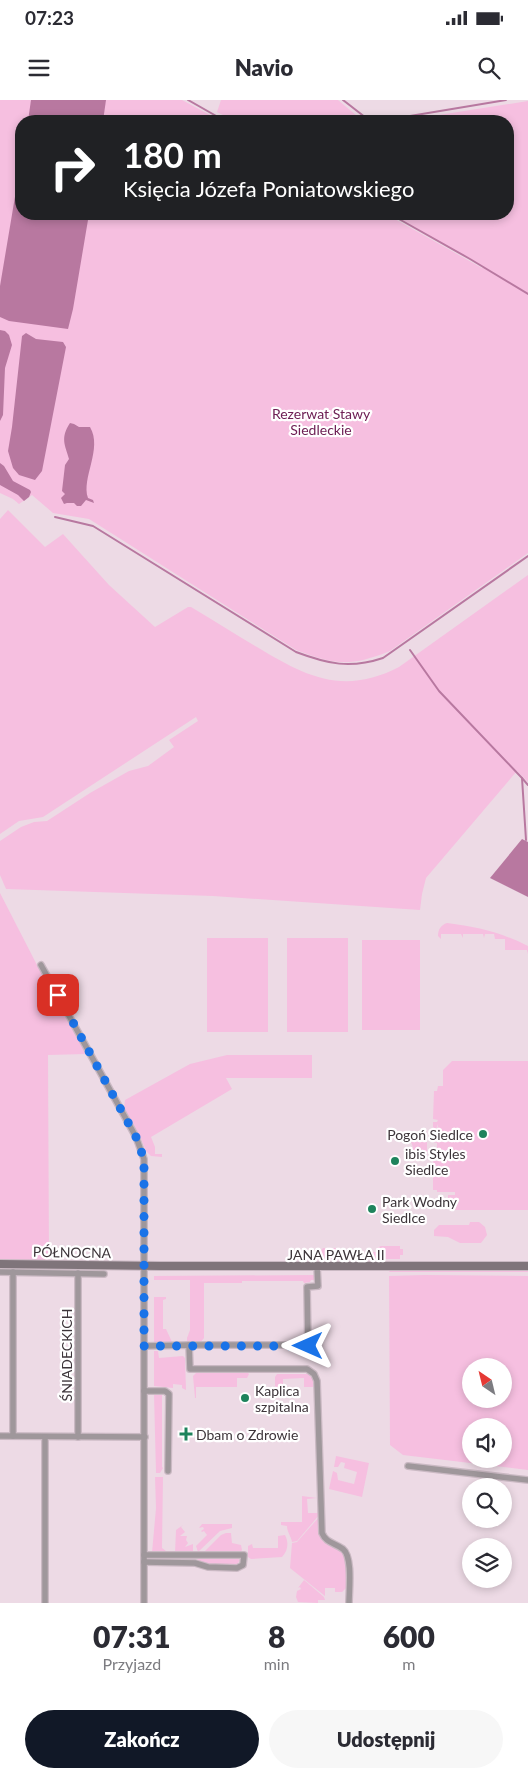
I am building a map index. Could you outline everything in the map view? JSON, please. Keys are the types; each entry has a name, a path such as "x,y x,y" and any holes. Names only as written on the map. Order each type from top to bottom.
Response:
{"main road":[{"name":"PÓŁNOCNA","path":"0,1264 144,1266"},
{"name":"JANA PAWŁA II","path":"144,1266 528,1266"}],"street":[{"path":"41,965 140,1145 144,1159 144,1603"},
{"path":"144,1346 308,1346 307,1287 318,1286 317,1266"},
{"name":"PÓŁNOCNA","path":"0,1272 104,1274"},
{"path":"13,1272 13,1436"},
{"name":"ŚNIADECKICH","path":"78,1273 78,1436"},
{"path":"190,1346 190,1369 307,1369 316,1377 318,1381 322,1533 328,1541 343,1549 348,1556 349,1603"},
{"path":"144,1391 165,1391 169,1394 168,1471"},
{"path":"0,1436 145,1437"},
{"path":"45,1436 45,1603"},
{"path":"408,1466 528,1480"},
{"path":"244,1556 244,1560 243,1566 237,1568 208,1567 195,1563 144,1558 244,1556"}],"green space":[{"name":"Rezerwat Stawy Siedleckie","path":"0,100 182,100 210,115 15,115 15,220 397,220 482,268 402,220 514,220 514,115 439,115 528,101 528,293 506,281 528,294 528,553 390,651 353,662 332,661 296,650 89,519 53,513 32,495 19,504 0,493"},
{"path":"221,100 338,100 356,115 223,115 217,112"},
{"path":"8,510 45,547 63,534 109,585 155,627 191,607 275,657 308,674 325,679 342,681 360,680 379,676 399,667 528,575 528,782 517,771 426,878 420,910 213,896 6,889 0,875 0,841 21,827 34,822 47,821 90,793 129,771 148,766 174,747 169,740 198,721 196,717 43,817 19,821 0,834 0,519"},
{"path":"0,893 86,1054 48,1055 49,1261 0,1259"},
{"path":"447,923 479,928 508,937 528,946 528,954 527,950 505,950 505,939 495,939 494,934 485,934 484,938 483,934 463,934 463,938 461,934 441,934 441,939 438,936 439,929"},
{"path":"207,938 268,938 268,1032 207,1032"},
{"path":"287,938 348,938 348,1032 287,1032"},
{"path":"362,940 420,940 420,1030 362,1030"},
{"path":"227,1055 312,1055 312,1078 226,1078 232,1089 151,1137 155,1147 155,1154 162,1154 162,1157 151,1156 146,1151 139,1134 124,1108 125,1100 190,1064"},
{"name":"Pogoń Siedlce","path":"452,1061 528,1061 528,1210 454,1210 454,1204 448,1199 448,1195 455,1195 455,1192 437,1192 437,1190 433,1190 433,1161 438,1159 433,1159 433,1152 437,1152 437,1143 433,1142 433,1139 437,1138 438,1124 436,1129 433,1129 433,1122 438,1120 433,1119 434,1091 437,1091 438,1086 443,1086 443,1070"},
{"path":"414,1139 423,1139 427,1142 427,1157 423,1161 413,1161 411,1158 413,1146 411,1142"},
{"path":"470,1222 479,1222 485,1227 487,1235 481,1243 460,1243 448,1237 434,1236 434,1230 439,1225 469,1225"},
{"path":"381,1246 400,1246 400,1249 403,1249 403,1255 400,1255 400,1259 323,1259 320,1252 323,1248 336,1248 337,1252 377,1252 377,1248"},
{"path":"391,1269 528,1270 528,1272 389,1272"},
{"path":"315,1275 314,1280 304,1283 303,1281 242,1281 242,1283 204,1283 204,1338 200,1343 187,1342 190,1330 190,1280 154,1280 154,1276"},
{"path":"389,1276 528,1276 528,1470 511,1468 512,1418 462,1418 462,1462 403,1455 390,1445"},
{"path":"154,1297 166,1297 163,1300 163,1329 166,1329 172,1342 154,1343"},
{"path":"154,1351 158,1351 159,1358 183,1356 185,1358 186,1390 182,1388 182,1385 173,1384 173,1388 154,1386"},
{"path":"196,1373 249,1374 247,1378 237,1378 237,1387 196,1387 195,1398 193,1376"},
{"path":"277,1374 308,1374 313,1379 313,1387 304,1387 304,1378 283,1379 283,1397 275,1397 275,1377"},
{"path":"154,1394 162,1395 163,1468 160,1473 156,1473"},
{"path":"336,1456 369,1463 362,1497 329,1489 333,1471 337,1473 338,1480 354,1484 357,1472 344,1468 345,1463 341,1462 338,1467 334,1467"},
{"path":"155,1477 163,1477 162,1548 166,1551 152,1553 156,1508"},
{"path":"302,1496 317,1498 307,1499 308,1513 317,1513 318,1508 320,1514 297,1541 292,1542 287,1526 281,1525 281,1522 302,1522"},
{"path":"320,1516 323,1541 341,1551 346,1558 347,1587 342,1592 335,1592 335,1588 325,1588 325,1596 290,1568 292,1543 297,1542"},
{"path":"202,1524 232,1524 232,1528 220,1531 198,1552 196,1546 207,1535 204,1531 201,1531 204,1529 203,1527 199,1528"},
{"path":"183,1525 181,1527 185,1532 180,1536 187,1536 186,1540 188,1543 185,1547 193,1544 193,1551 197,1553 175,1553 176,1530"},
{"path":"231,1533 232,1543 241,1545 242,1550 240,1553 203,1553 221,1535"},
{"path":"285,1535 287,1546 286,1552 282,1557 251,1559 248,1557 248,1546 252,1544 253,1548 278,1548 278,1536"},
{"path":"199,1558 237,1558 240,1560 236,1566 221,1566 197,1560"},
{"path":"304,1580 325,1600 318,1600 318,1603 298,1602 296,1597 297,1591 301,1589 300,1587 298,1588"}],"shaded area":[{"path":"31,100 106,100 104,115 29,115"},
{"path":"15,197 15,220 88,220 68,329 9,321 0,317 0,286"},
{"path":"0,330 5,331 9,335 12,345 5,368 3,415 0,421"},
{"path":"26,333 36,339 63,342 66,347 42,471 35,480 19,475 13,468 8,451 22,336"},
{"path":"70,423 79,427 90,427 93,436 93,454 87,490 88,498 93,500 94,503 86,500 81,506 77,506 74,503 64,504 61,498 65,494 62,491 65,465 69,459 64,437"},
{"path":"0,463 13,481 30,490 29,497 24,501 18,495 0,485"},
{"path":"522,839 528,842 528,897 490,878"}],"waterway":[{"path":"188,100 214,115"},
{"path":"343,100 362,115"},
{"path":"416,115 506,100"},
{"path":"401,220 528,294"},
{"path":"55,517 93,526 296,652 318,660 339,664 360,663 383,658 528,556"},
{"path":"410,650 439,691 522,778 526,840"},
{"path":"522,778 528,785"}],"place":[{"name":"Pogoń Siedlce","path":"483,1134"},
{"name":"ibis Styles Siedlce","path":"395,1161"},
{"name":"Park Wodny Siedlce","path":"372,1209"},
{"name":"Kaplica szpitalna","path":"245,1398"},
{"name":"Dbam o Zdrowie","path":"186,1434"}],"route":[{"path":"58,995 136,1137 144,1159 144,1346 308,1346"}]}
